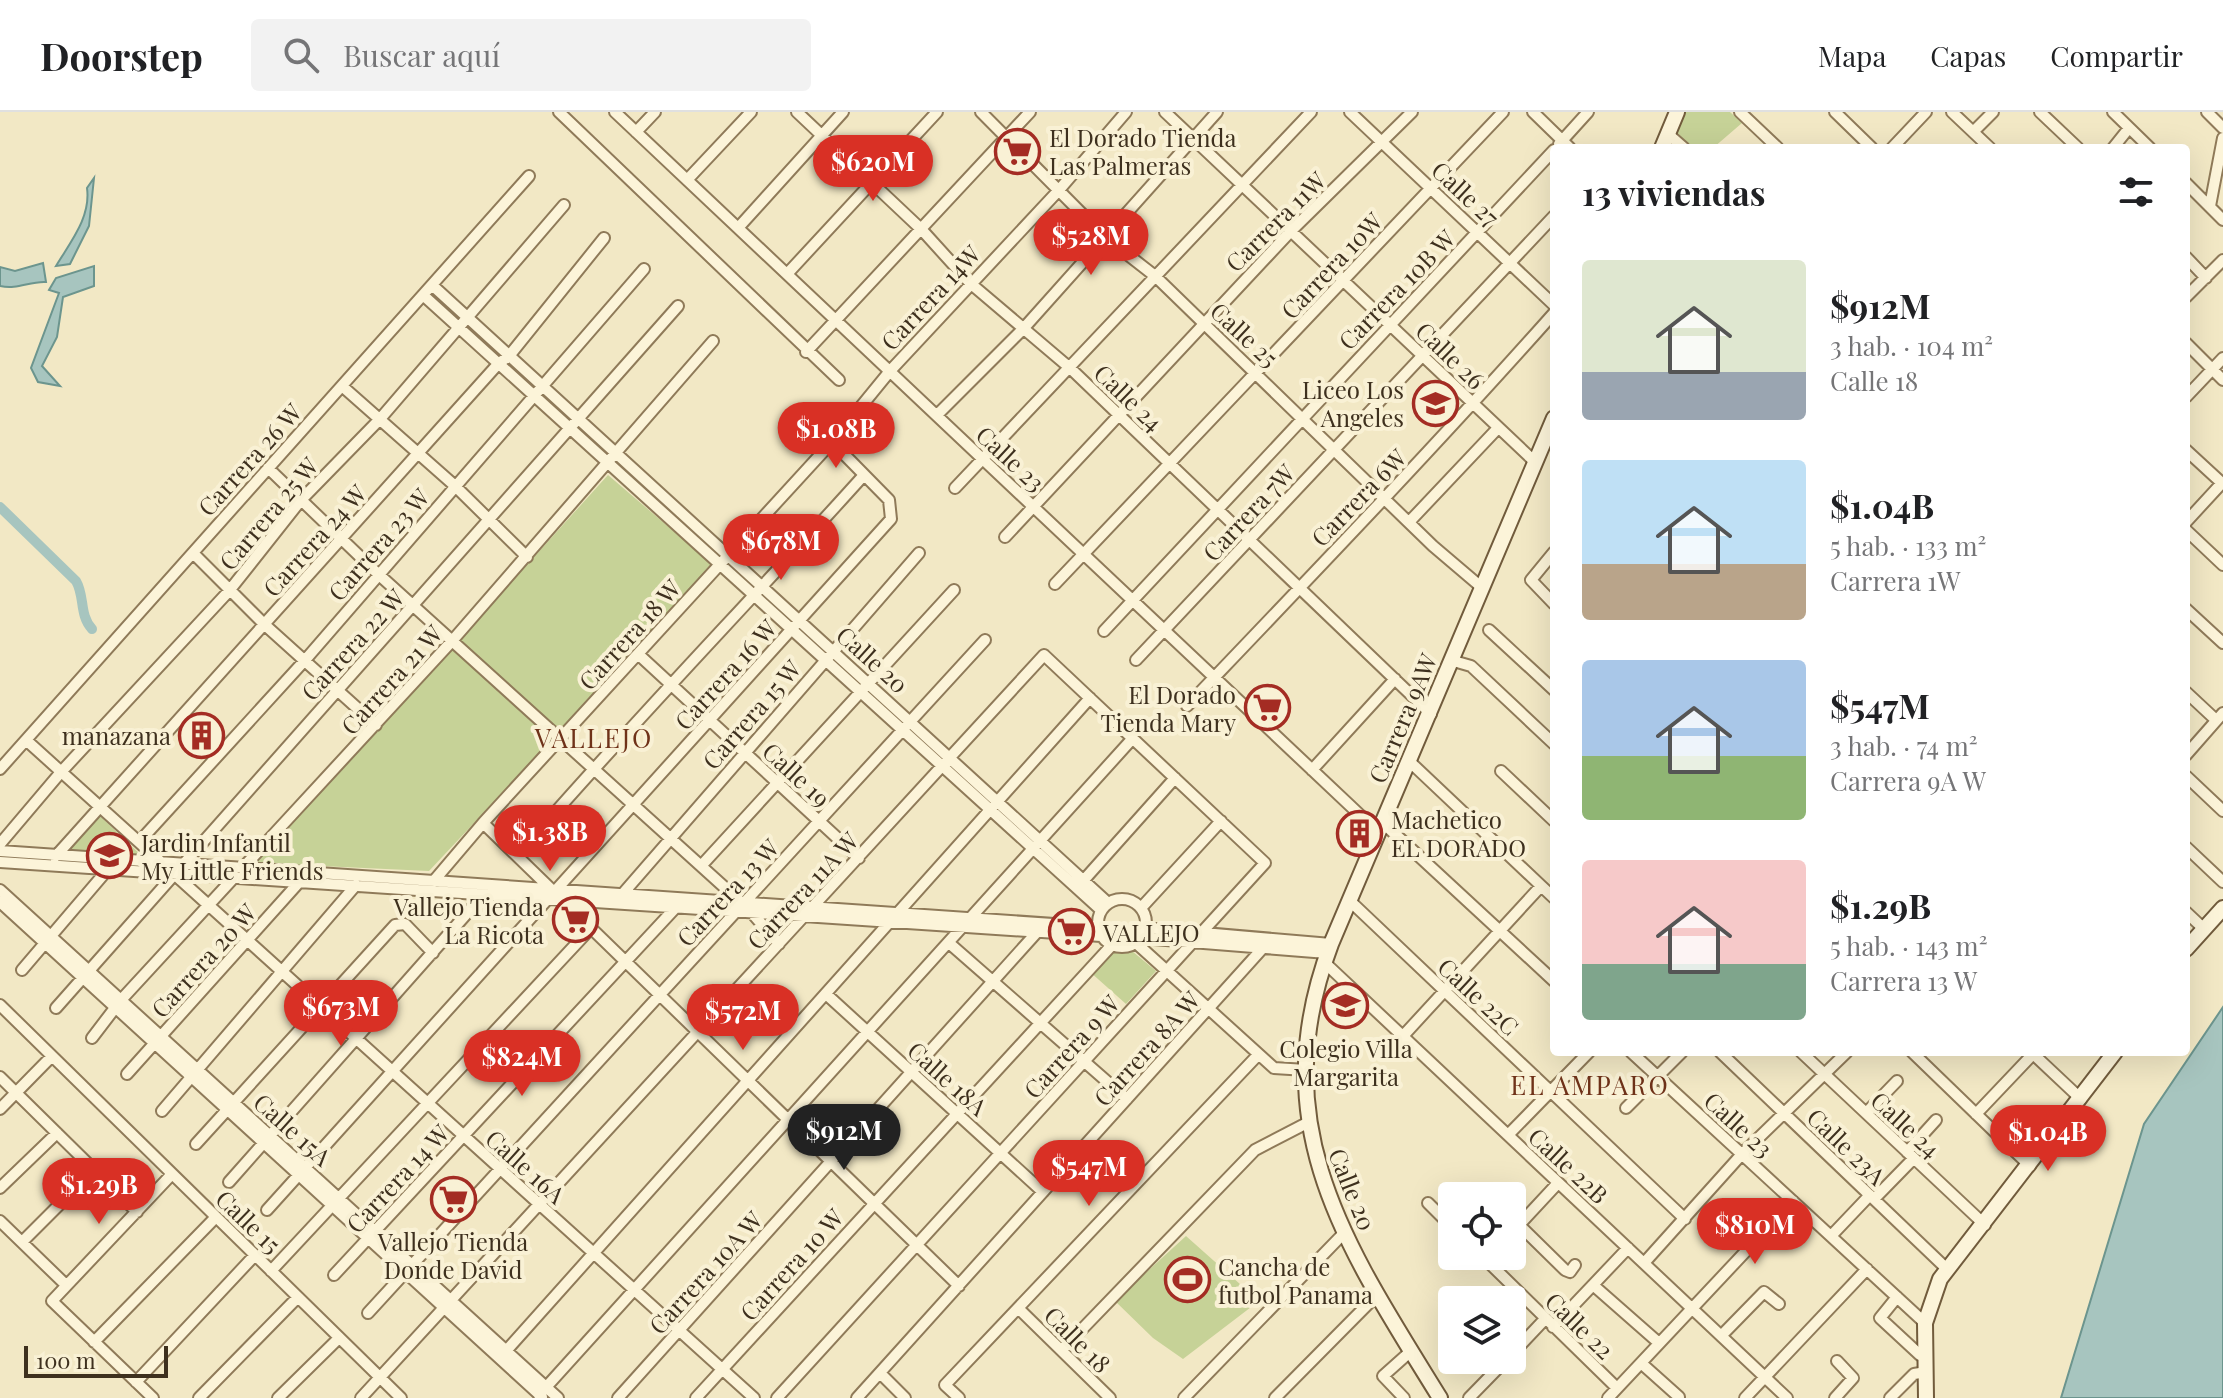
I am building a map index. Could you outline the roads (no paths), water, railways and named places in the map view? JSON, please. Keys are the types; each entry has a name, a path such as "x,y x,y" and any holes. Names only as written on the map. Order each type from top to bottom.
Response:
{"main road":[{"path":"1665,141 1677,112"},
{"name":"Carrera 9AW","path":"1306,1039 1327,953 1408,760 1431,714 1480,586 1550,427"},
{"path":"2190,944 2223,908"},
{"name":"Calle 20","path":"1306,1039 1307,1123 1325,1192 1376,1296 1440,1398"},
{"path":"1926,1398 1925,1323 1934,1292 1947,1269 1985,1225 2112,1056"}],"street":[{"path":"559,112 806,352 839,380"},
{"name":"Calle 23","path":"615,112 1312,770 1501,931 1550,977"},
{"path":"636,132 655,112"},
{"path":"687,180 751,112"},
{"name":"Calle 24","path":"797,112 922,230 970,283 1070,368 1431,714"},
{"path":"738,228 843,112"},
{"path":"787,274 937,112"},
{"name":"Calle 25","path":"981,112 1105,237 1155,276 1411,520 1433,546 1480,586"},
{"path":"806,352 1030,112"},
{"name":"Carrera 14W","path":"832,442 890,371 1059,190 1126,112"},
{"name":"Calle 26","path":"1165,112 1535,462"},
{"path":"937,415 1023,329 1217,112"},
{"path":"955,488 1311,112"},
{"name":"Calle 27","path":"1350,112 1550,301"},
{"name":"Carrera 11W","path":"1005,537 1290,232 1412,112"},
{"name":"Carrera 10W","path":"1055,584 1503,112"},
{"path":"1533,112 1558,144"},
{"name":"Carrera 10B W","path":"1562,144 1588,112"},
{"path":"1740,112 1774,144"},
{"path":"1896,144 1926,112"},
{"path":"1952,112 1986,144"},
{"path":"1973,132 1993,112"},
{"path":"2040,112 2074,144"},
{"path":"2113,112 2146,144"},
{"path":"2207,112 2223,128"},
{"path":"1842,114 1868,144"},
{"path":"2116,144 2129,128"},
{"path":"2210,206 2223,138"},
{"name":"Carrera 10B W","path":"1104,631 1302,416 1550,157"},
{"name":"Carrera 26 W","path":"0,769 529,176"},
{"path":"2190,187 2223,220"},
{"name":"Carrera 25 W","path":"0,844 61,772 229,591 301,500 380,419 564,205"},
{"name":"Carrera 7W","path":"1136,660 1550,220"},
{"name":"Carrera 24 W","path":"49,865 499,363 509,356 604,238"},
{"path":"2190,293 2223,260"},
{"path":"2190,261 2206,278"},
{"name":"Carrera 23 W","path":"139,842 306,659 377,573 644,269"},
{"name":"Calle 20","path":"432,285 578,419 612,458 1104,907"},
{"name":"Calle 20","path":"423,295 570,428 612,458"},
{"name":"Carrera 22 W","path":"56,1008 678,306"},
{"name":"Carrera 6W","path":"1187,706 1298,587 1388,498 1550,317"},
{"name":"Carrera 21 W","path":"92,1038 208,906 527,557 713,341"},
{"path":"2190,347 2223,380"},
{"path":"2190,393 2223,358"},
{"path":"342,386 454,485 527,557"},
{"path":"1411,520 1498,428"},
{"path":"517,856 669,683 759,592 864,475 832,442"},
{"name":"Carrera 18 W","path":"431,886 483,823 832,442"},
{"path":"2190,454 2222,483 2190,518"},
{"path":"268,468 340,539 701,866 740,907"},
{"name":"Carrera 16 W","path":"267,1210 891,519 889,500 864,475"},
{"path":"2190,534 2223,565"},
{"path":"193,553 265,625 376,725"},
{"name":"Carrera 15 W","path":"619,899 669,837 919,553"},
{"path":"1550,556 1531,576 1532,583 1550,600"},
{"path":"701,866 954,590"},
{"path":"2190,613 2223,643"},
{"path":"1489,630 1550,686"},
{"name":"Carrera 13 W","path":"368,1313 985,640"},
{"name":"Calle 19","path":"638,654 859,858"},
{"name":"Carrera 11A W","path":"361,1398 1044,655 1090,698"},
{"path":"1450,660 1471,666 1550,740"},
{"path":"1312,770 1395,679"},
{"path":"2190,695 2220,717 2190,751"},
{"path":"506,1351 901,913 1090,698 1221,821 1141,908 1141,936 1166,971 1257,1056 1274,1068 1306,1070"},
{"path":"543,1393 633,1289 1133,738"},
{"name":"Calle 16A","path":"26,740 754,1398"},
{"path":"1408,760 1550,894"},
{"path":"1501,771 1550,817"},
{"path":"1083,881 1175,778"},
{"path":"2190,780 2223,811"},
{"name":"Carrera 9 W","path":"777,1398 1265,863 1221,821"},
{"path":"483,823 551,895"},
{"name":"Calle 20","path":"1036,845 1083,881 1104,907"},
{"path":"0,851 363,876 484,895 619,899 675,908 815,907 901,913 1038,932 1099,932"},
{"path":"2190,851 2223,882"},
{"path":"22,970 118,859"},
{"path":"0,862 355,886 493,885 551,895 563,901 959,1286"},
{"name":"Carrera 20 W","path":"127,1074 308,872"},
{"path":"162,1111 363,876"},
{"path":"229,1182 493,885"},
{"path":"1403,1036 1541,886"},
{"name":"Calle 15A","path":"0,890 7,905 543,1393 558,1398"},
{"path":"563,901 685,898 740,907 752,913 779,944"},
{"name":"Carrera 14 W","path":"334,1275 685,898"},
{"path":"1099,932 1104,907 1125,899 1141,908"},
{"name":"Calle 22C","path":"1350,901 1685,1219"},
{"path":"0,919 7,905"},
{"path":"752,913 891,922 1046,923 1099,932 1112,945 1128,947 1141,936 1201,933 1271,939 1327,953"},
{"path":"2190,916 2203,928"},
{"name":"Carrera 10A W","path":"618,1398 1046,923"},
{"path":"196,1144 395,925 405,924 433,953"},
{"path":"271,1271 591,928"},
{"path":"1141,936 1327,953"},
{"name":"Carrera 8A W","path":"857,1398 1271,939"},
{"path":"949,943 1127,1099"},
{"name":"Carrera 10 W","path":"696,1398 1112,945"},
{"name":"Calle 22B","path":"1327,953 1403,1036 1787,1398"},
{"name":"Calle 18A","path":"826,994 1043,1192"},
{"name":"Calle 15","path":"0,1005 401,1398"},
{"path":"0,1109 52,1056"},
{"path":"959,1398 945,1385 1257,1056"},
{"path":"1508,1135 1585,1056"},
{"name":"Calle 23","path":"1635,1056 1925,1323"},
{"path":"1626,1108 1678,1056"},
{"name":"Calle 23A","path":"1724,1056 1947,1269"},
{"name":"Calle 24","path":"1805,1056 1985,1225"},
{"path":"1644,1263 1742,1154 1843,1056"},
{"path":"1916,1056 2030,1166"},
{"path":"1976,1114 2029,1056"},
{"path":"2035,1056 2081,1099"},
{"path":"0,1077 137,1212"},
{"path":"1866,1113 1897,1081"},
{"path":"1831,1236 1872,1197 1936,1120"},
{"path":"1062,1350 1255,1150 1307,1123"},
{"path":"0,1188 57,1133"},
{"path":"22,1242 94,1170"},
{"path":"153,1398 52,1301 172,1174"},
{"path":"1526,1212 1558,1183"},
{"path":"1608,1398 1793,1201"},
{"path":"1428,1203 1438,1213"},
{"path":"94,1342 216,1217"},
{"path":"0,1221 66,1285"},
{"path":"1184,1398 1345,1232"},
{"path":"1526,1233 1565,1270 1570,1272 1575,1265"},
{"path":"1526,1342 1593,1285 1628,1248"},
{"path":"136,1382 255,1255"},
{"path":"1745,1398 1867,1269"},
{"name":"Calle 22","path":"1496,1270 1617,1388"},
{"path":"1593,1285 1659,1343"},
{"path":"1721,1336 1764,1292 1779,1304"},
{"path":"1283,1395 1376,1296"},
{"path":"199,1398 298,1297"},
{"path":"1897,1297 1880,1318 1920,1355 1926,1356"},
{"name":"Calle 18","path":"1018,1308 1110,1398"},
{"path":"278,1398 339,1338"},
{"name":"Calle 15A","path":"494,1346 506,1351 543,1393"},
{"path":"1404,1398 1383,1376 1411,1351"},
{"path":"1835,1398 1853,1378 1837,1361"},
{"path":"1641,1363 1679,1397"},
{"path":"1890,1398 1914,1374 1926,1372"},
{"path":"880,1373 905,1398"},
{"path":"1469,1398 1492,1374"}],"water":[{"path":"94,178 89,226 70,264 56,266 83,219 87,188"},
{"path":"43,263 46,282 0,286 0,267 15,271"},
{"path":"94,266 94,286 63,297 57,337 42,366 60,386 38,382 31,368 59,293 49,290 56,278"},
{"path":"2223,1007 2223,1398 2061,1398 2144,1124"}],"waterway":[{"path":"0,507 76,581 85,618 92,629"}],"place":[{"name":"El Dorado Tienda Las Palmeras","path":"1018,151"},
{"name":"Liceo Los Angeles","path":"1435,403"},
{"name":"El Dorado Tienda Mary","path":"1267,708"},
{"name":"manazana","path":"202,735"},
{"name":"Machetico EL DORADO","path":"1360,833"},
{"name":"Jardin Infantil My Little Friends","path":"110,856"},
{"name":"Vallejo Tienda La Ricota","path":"575,920"},
{"name":"VALLEJO","path":"1072,932"},
{"name":"Colegio Villa Margarita","path":"1346,1006"},
{"name":"Vallejo Tienda Donde David","path":"453,1199"},
{"name":"Cancha de futbol Panama","path":"1187,1280"}],"district":[{"name":"VALLEJO","path":"594,737"},
{"name":"EL AMPARO","path":"1590,1084"}]}
